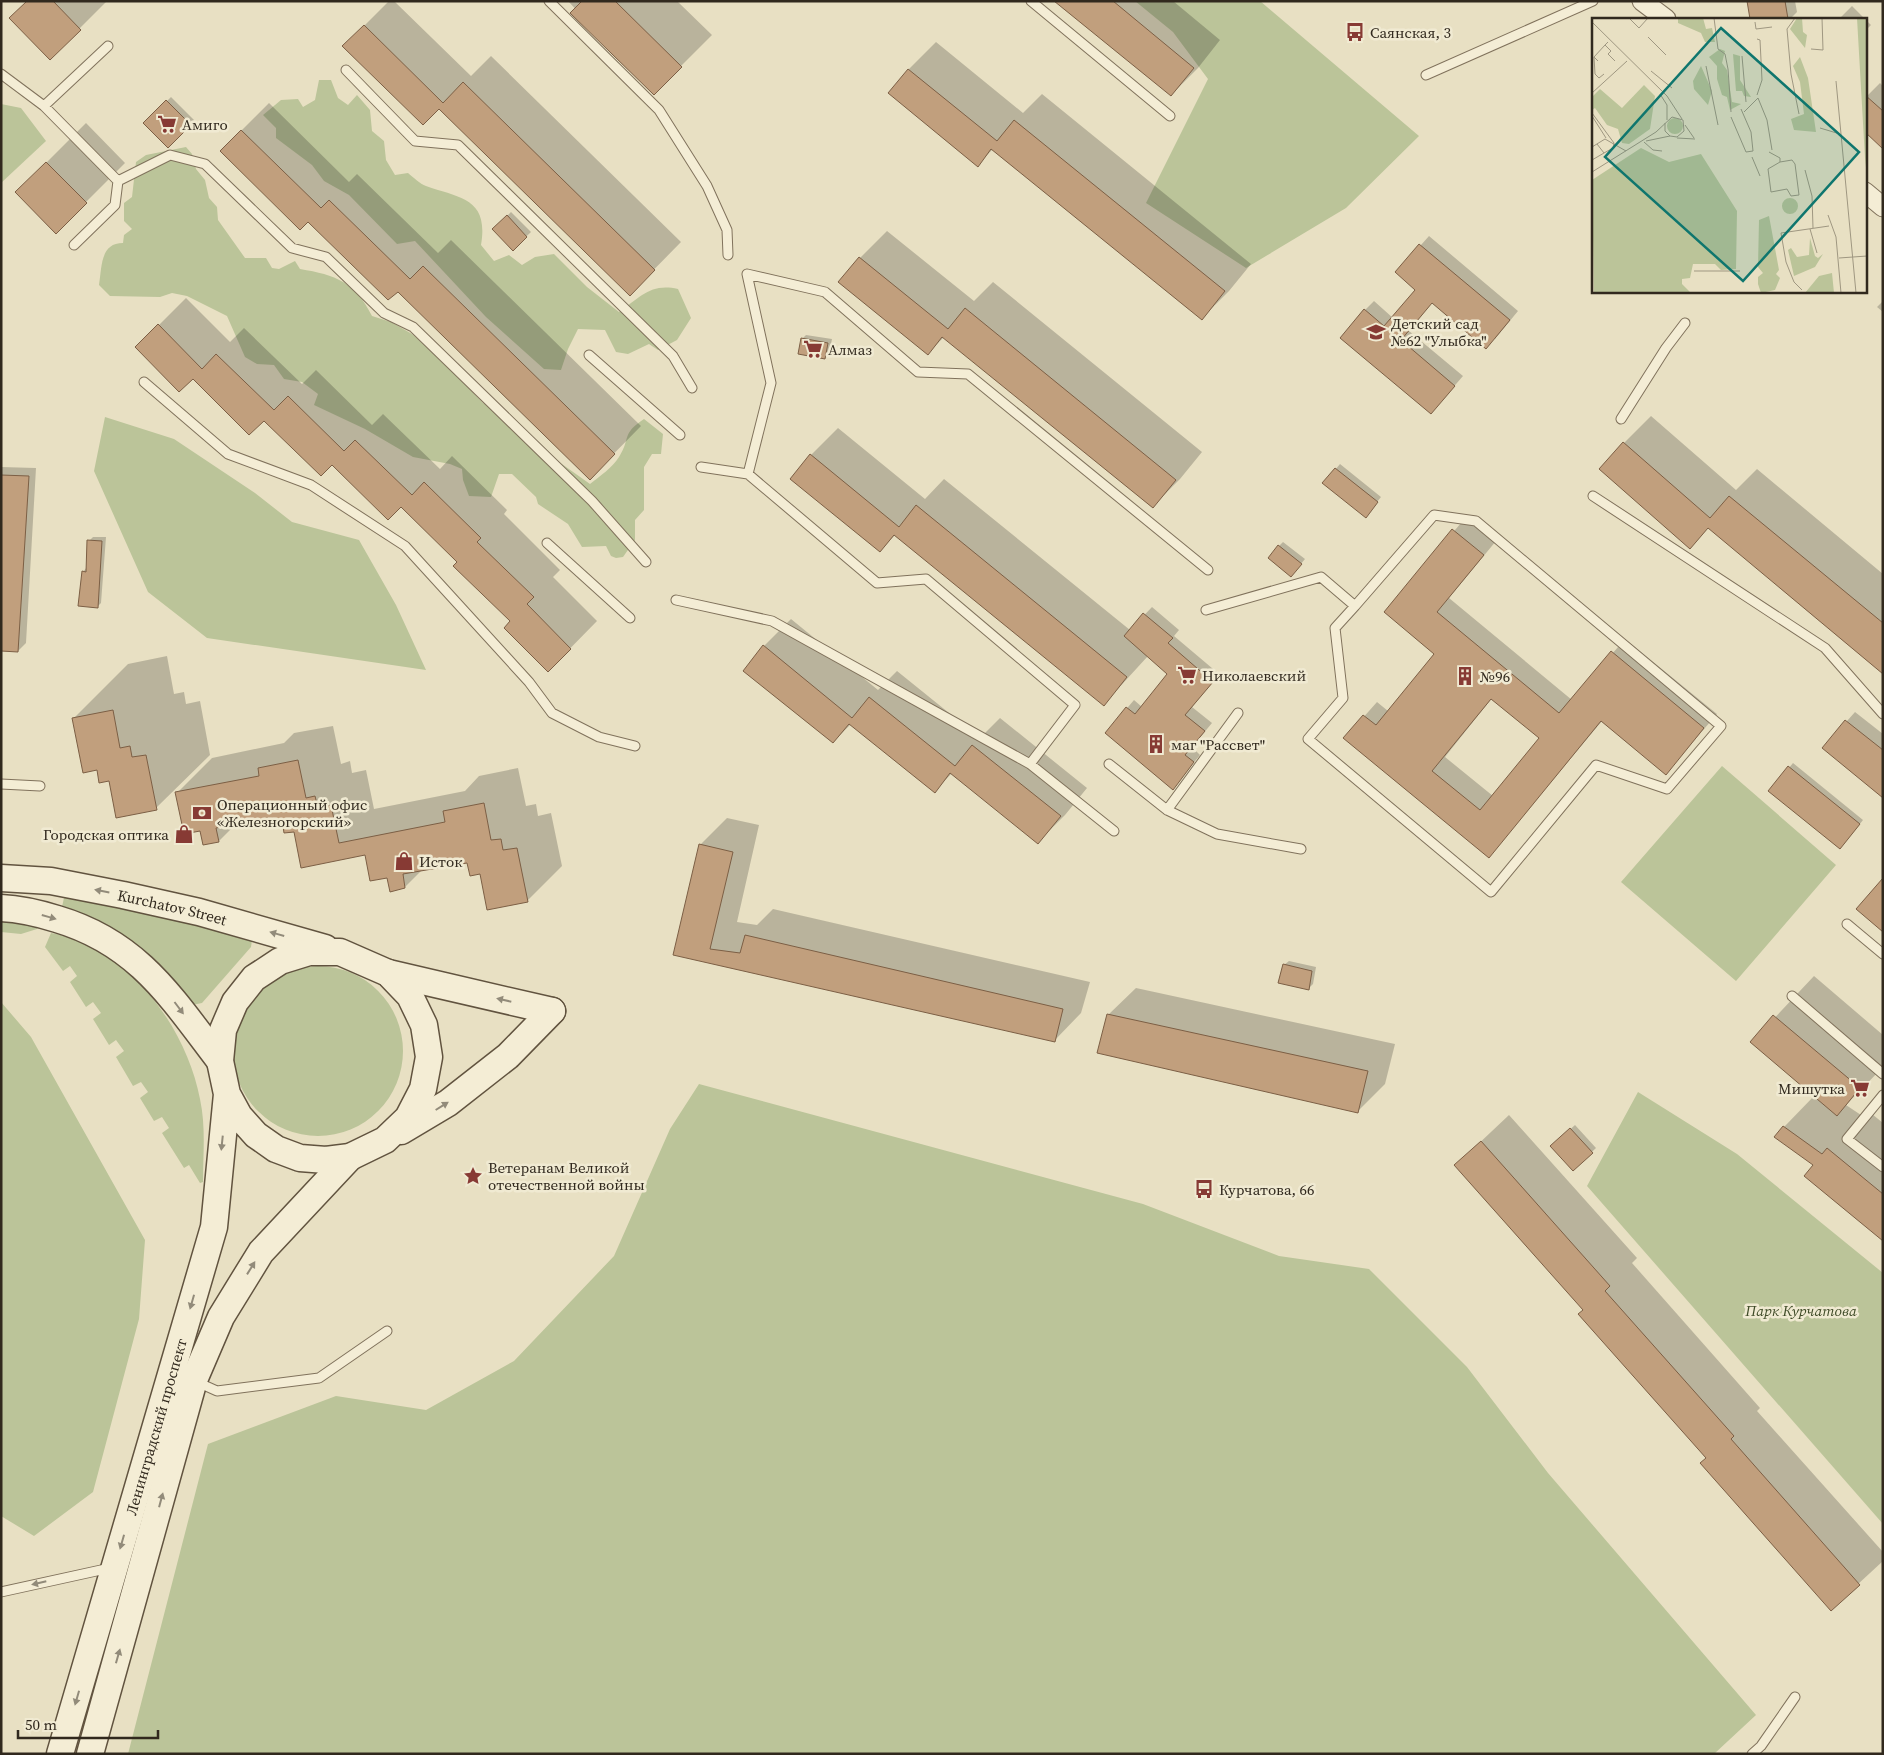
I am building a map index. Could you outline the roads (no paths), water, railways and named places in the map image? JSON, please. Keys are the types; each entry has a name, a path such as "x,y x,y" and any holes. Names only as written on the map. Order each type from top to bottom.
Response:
{"main road":[{"name":"Kurchatov Street","path":"1,878 51,881 199,912 340,952 388,973"},
{"path":"1,908 22,909 77,925 111,942 144,966 220,1061"},
{"path":"340,952 309,952 280,961 254,978 235,1002 223,1030 220,1061 227,1094 239,1116 256,1135 276,1149 300,1158 326,1160 350,1157 385,1140 448,1103 508,1056 552,1011 388,973"},
{"path":"385,1140 408,1118 423,1089 429,1058 424,1025 410,996 388,973"},
{"name":"Ленинградский проспект","path":"60,1754 214,1227 227,1094"},
{"name":"Ленинградский проспект","path":"90,1754 194,1380 221,1317 261,1252 350,1157"}],"street":[{"path":"1642,1 1665,18"},
{"path":"1866,193 1883,207"}],"lane":[{"path":"549,1 659,110 707,186 727,230 728,255"},
{"path":"1030,1 1170,116"},
{"path":"1426,75 1593,1"},
{"path":"44,106 108,46"},
{"path":"346,70 416,141 458,145 673,356 692,388"},
{"path":"1,74 44,106 118,181"},
{"path":"118,181 170,155 205,164 292,248 326,256 384,313 413,327 592,501 646,562"},
{"path":"74,245 115,205 118,181"},
{"path":"748,474 771,383 747,274 825,292 918,372 968,374 1208,570"},
{"path":"1621,419 1666,348 1686,323"},
{"path":"589,355 680,435"},
{"path":"144,382 228,454 311,485 405,546 529,682 552,713 598,737 635,746"},
{"path":"701,467 748,474 877,583 926,579 1075,705 1030,764"},
{"path":"1593,496 1826,648 1883,714"},
{"path":"1434,515 1476,521 1721,726 1667,789 1596,765 1491,892 1308,739 1343,698 1335,628 1355,606 1434,515"},
{"path":"547,543 630,618"},
{"path":"1206,610 1321,577 1355,606"},
{"path":"676,600 772,621 1030,764 1114,831"},
{"path":"1167,810 1238,713"},
{"path":"1109,764 1167,810 1217,834 1301,849"},
{"path":"1,784 40,786"},
{"path":"1847,924 1883,954"},
{"path":"1792,996 1883,1074"},
{"path":"1883,1095 1847,1139 1883,1168"},
{"path":"194,1380 217,1391 319,1378 388,1331"},
{"path":"5,1591 115,1567"},
{"path":"1752,1754 1761,1746 1795,1697"}],"place":[{"name":"Саянская, 3","path":"1355,32"},
{"name":"Амиго","path":"167,124"},
{"name":"Детский сад №62 \"Улыбка\"","path":"1376,332"},
{"name":"Алмаз","path":"813,349"},
{"name":"Николаевский","path":"1187,675"},
{"name":"№96","path":"1465,676"},
{"name":"маг \"Рассвет\"","path":"1156,744"},
{"name":"Операционный офис «Железногорский»","path":"202,813"},
{"name":"Городская оптика","path":"184,834"},
{"name":"Исток","path":"404,861"},
{"name":"Мишутка","path":"1860,1088"},
{"name":"Ветеранам Великой отечественной войны","path":"473,1176"},
{"name":"Курчатова, 66","path":"1204,1189"}],"park label":[{"name":"Парк Курчатова","path":"1801,1310"}]}
